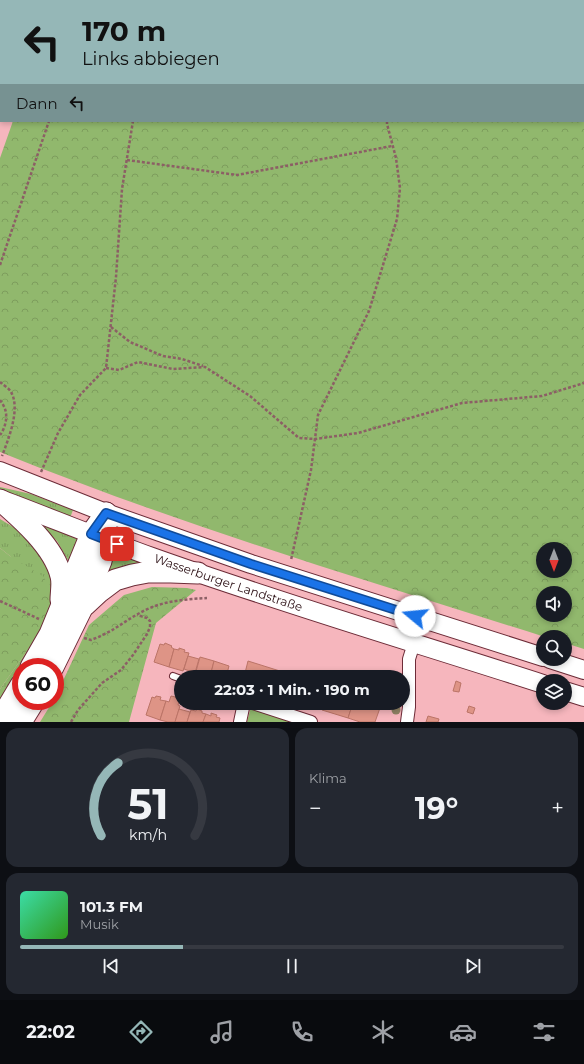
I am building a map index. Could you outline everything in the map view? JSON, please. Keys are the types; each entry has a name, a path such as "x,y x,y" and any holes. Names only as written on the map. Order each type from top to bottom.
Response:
{"highway":[{"path":"0,499 28,526 56,562 62,577 61,609"},
{"path":"36,658 50,634 98,536 106,513"},
{"path":"57,658 82,608 101,561 98,536"},
{"path":"82,608 87,602 115,580 148,572 198,573"},
{"path":"0,720 12,700"},
{"path":"21,722 28,710"}],"main road":[{"name":"Wasserburger Landstraße","path":"1,464 106,513 251,564 536,655"},
{"name":"Wasserburger Landstraße","path":"0,499 198,573 536,682"},
{"path":"572,666 584,670"},
{"path":"572,693 584,697"}],"street":[{"path":"408,722 409,660 414,643"},
{"path":"240,722 243,710"},
{"path":"274,710 311,722"}],"path":[{"path":"0,265 49,122"},
{"path":"41,472 58,433 80,395 106,368 116,277 122,189 133,122"},
{"path":"291,560 311,470 318,415 369,310 397,219 400,188 396,158 387,122"},
{"path":"126,160 237,175 392,146"},
{"path":"111,327 130,342 163,356 182,359 205,367 250,396 299,438 315,440 358,433 462,403 542,396 584,383"},
{"path":"106,368 119,370 138,362 173,369 205,367"},
{"path":"0,382 11,392 15,407 9,438 1,464"},
{"path":"0,400 5,410 6,421 0,435"},
{"path":"81,637 91,640 157,605 207,598"},
{"path":"0,601 44,621"},
{"path":"71,722 78,710 102,683 121,670 143,641 150,627 150,621 147,618 137,615"}],"green space":[{"path":"13,122 584,122 584,649 572,645 572,630 536,630 536,634 202,527 0,452 0,158"},
{"path":"0,487 31,494 73,510 70,518 0,491"},
{"path":"0,519 25,534 51,564 54,600 0,548"},
{"path":"45,526 77,539 69,562 57,541 45,530"},
{"path":"0,548 44,577 54,600 39,634 22,658 12,658 12,672 0,689"},
{"path":"113,551 153,566 101,583"},
{"path":"152,587 187,588 196,590 156,623 129,722 40,722 47,710 64,710 64,679 89,625 124,595"},
{"path":"39,634 26,658 22,658"},
{"path":"12,672 12,682 0,699 0,689"},
{"path":"250,710 261,710 292,719 292,722 247,722"}],"building":[{"path":"165,643 172,646 171,647 174,649 169,667 154,662 160,644 164,645"},
{"path":"179,648 185,650 184,652 189,653 183,670 169,667 174,649 179,650"},
{"path":"188,656 199,659 196,670 184,669"},
{"path":"200,657 214,661 212,670 196,670"},
{"path":"214,661 229,666 228,670 212,670"},
{"path":"248,661 277,670 246,670"},
{"path":"456,681 461,683 459,692 453,691"},
{"path":"156,696 161,697 160,700 166,701 160,720 146,715 152,697 155,698"},
{"path":"171,696 174,697 174,710 179,710 175,722 160,720 166,701 169,702"},
{"path":"469,706 475,708 473,714 467,712"},
{"path":"179,710 190,712 187,722 175,722"},
{"path":"191,710 200,710 202,711 202,713 206,714 203,722 187,722"},
{"path":"322,710 351,710 348,718"},
{"path":"351,710 379,710 375,722 360,722 348,718"},
{"path":"211,713 220,718 219,722 203,722 206,714 211,716"},
{"path":"428,716 439,719 438,722 426,722"}],"route":[{"path":"117,544 91,534 106,513 251,564 415,616"}]}
